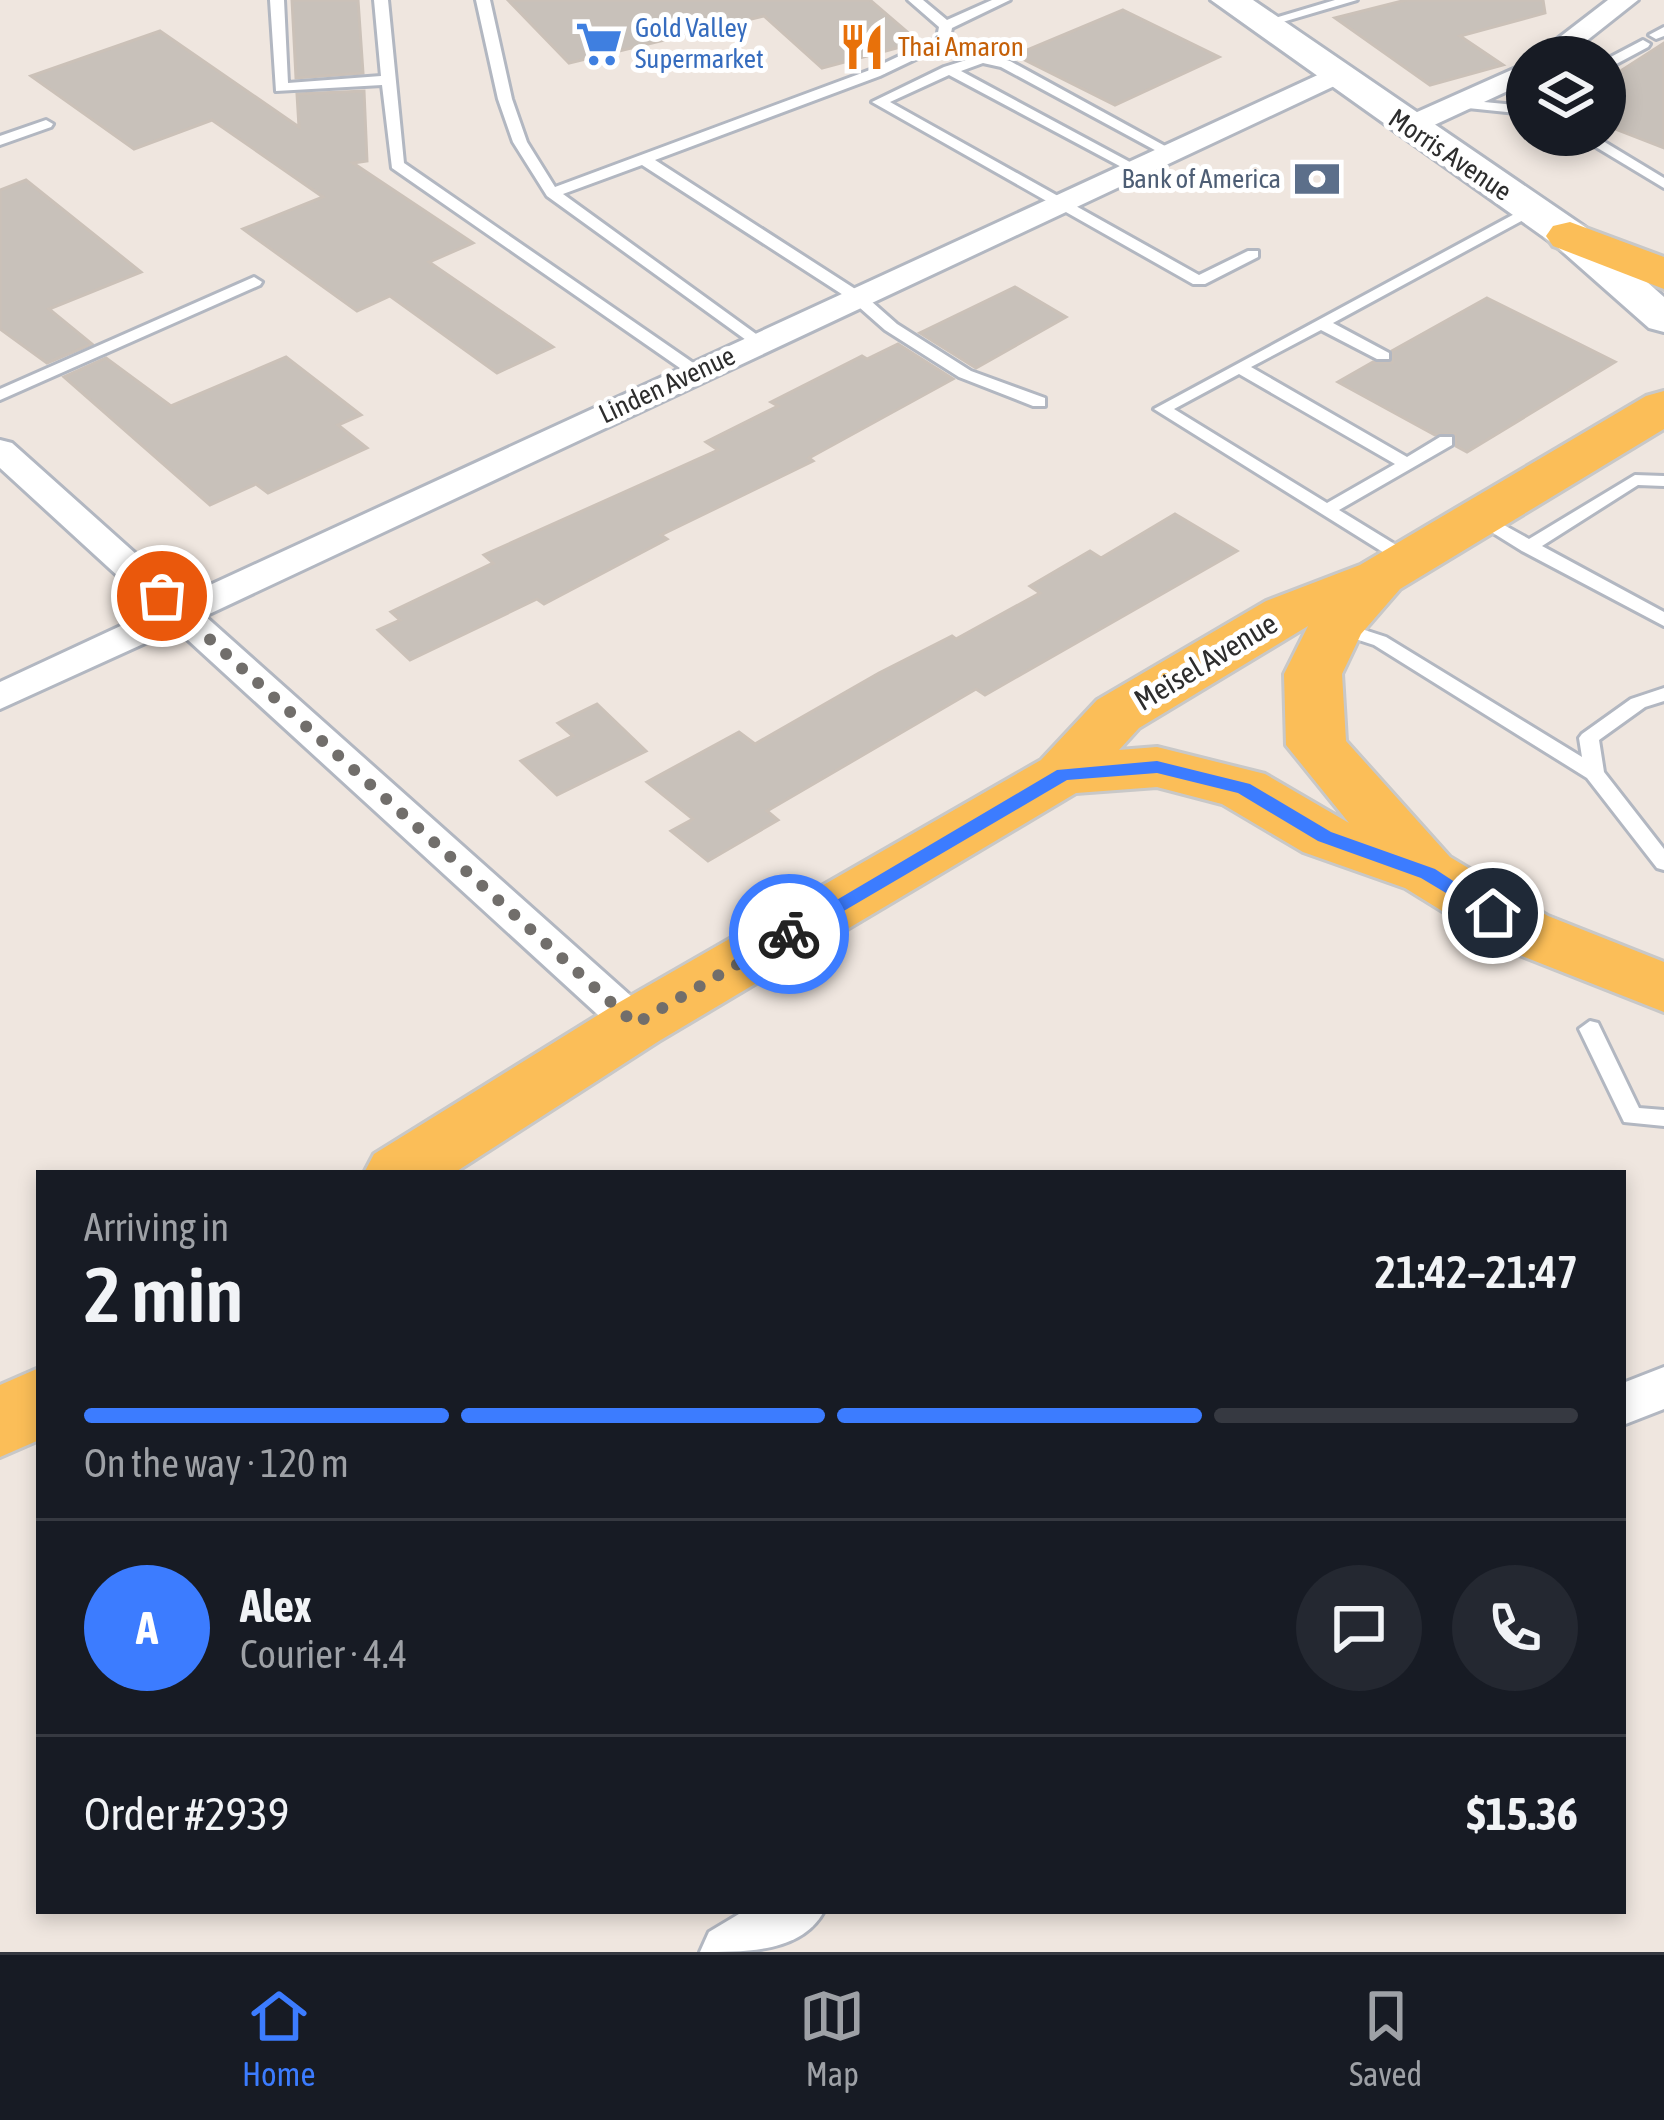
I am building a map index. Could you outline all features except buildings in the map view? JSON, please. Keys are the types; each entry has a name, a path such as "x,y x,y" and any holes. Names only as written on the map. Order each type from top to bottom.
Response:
{"main road":[{"name":"Morris Avenue","path":"1229,0 1551,223 1664,319"},
{"path":"1551,223 1664,274"},
{"name":"Meisel Avenue","path":"404,1170 635,1024 1063,774 1118,714 1286,614 1394,569 1664,407"},
{"path":"1394,569 1336,627 1313,674 1316,746 1428,874"},
{"path":"1063,774 1157,767 1244,789 1325,837 1428,874 1525,932 1664,988"},
{"path":"0,1425 36,1402"}],"street":[{"path":"1575,36 1620,1"},
{"name":"Linden Avenue","path":"0,697 1335,75"},
{"path":"1407,127 1506,82"},
{"path":"0,450 635,1024"},
{"path":"1626,1404 1664,1387"},
{"path":"729,1952 791,1914"}],"lane":[{"path":"277,0 281,88 388,80"},
{"path":"381,0 397,165 696,372"},
{"path":"483,0 520,142 552,193 759,342"},
{"path":"915,0 946,26"},
{"path":"946,26 1003,0"},
{"path":"1262,24 1349,0"},
{"path":"552,193 922,53 944,40 946,26"},
{"path":"1626,53 1654,37"},
{"path":"1169,152 1005,64 982,59 879,102 1199,280 1253,254"},
{"path":"950,70 1134,168"},
{"path":"1463,104 1506,108"},
{"path":"0,141 46,124"},
{"path":"1618,156 1664,184"},
{"path":"644,160 856,297 891,327 965,374 1039,402"},
{"path":"1394,569 1327,510 1162,409 1321,323 1551,223"},
{"path":"0,395 254,282"},
{"path":"1321,323 1383,356"},
{"path":"1239,368 1407,464"},
{"path":"1327,510 1446,441"},
{"path":"1585,452 1635,480 1664,481"},
{"path":"1528,547 1635,480"},
{"path":"1478,518 1664,620"},
{"path":"1336,627 1380,641 1594,773 1664,863"},
{"path":"1594,773 1588,738 1638,703 1664,694"},
{"path":"1590,1029 1632,1116 1664,1118"}],"way so far":[{"path":"162,596 635,1024 789,934"}],"place":[{"name":"Gold Valley Supermarket","path":"599,44"},
{"name":"Thai Amaron","path":"862,47"},
{"name":"Bank of America","path":"1317,179"}],"route":[{"path":"789,934 1063,774 1157,767 1244,789 1325,837 1428,874 1493,913"}]}
